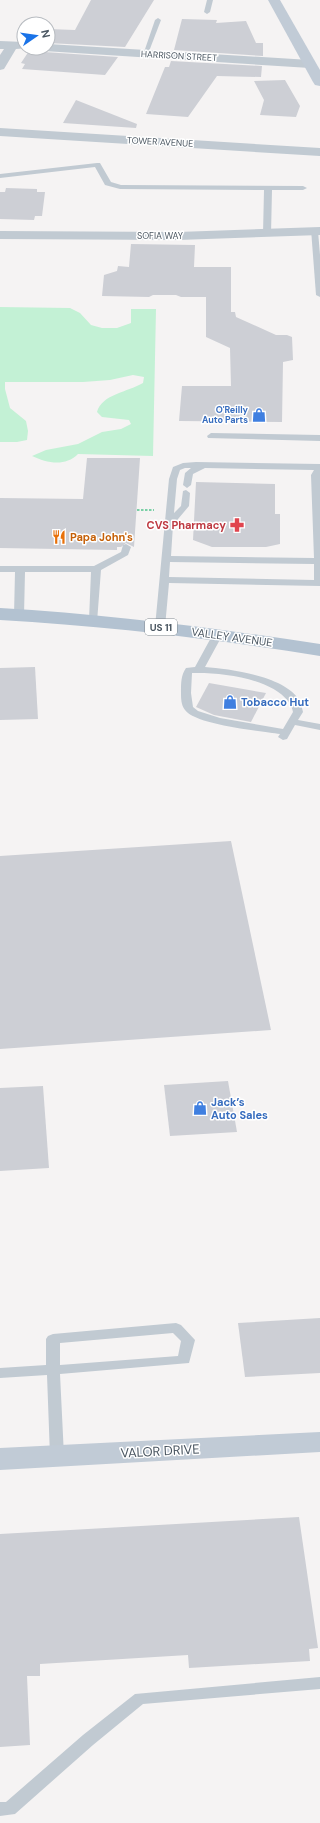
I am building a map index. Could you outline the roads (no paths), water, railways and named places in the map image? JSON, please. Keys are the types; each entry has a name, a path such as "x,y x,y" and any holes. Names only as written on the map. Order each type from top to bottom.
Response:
{"main road":[{"path":"274,0 320,82"},
{"name":"VALLEY AVENUE","path":"9,614 94,620 160,627 218,634 320,650"},
{"name":"VALOR DRIVE","path":"0,1459 320,1442"}],"street":[{"path":"0,66 12,46"},
{"name":"HARRISON STREET","path":"56,48 310,64"},
{"name":"TOWER AVENUE","path":"0,132 320,152"},
{"name":"SOFIA WAY","path":"0,235 178,236 317,231"}],"lane":[{"path":"207,12 210,0"},
{"path":"145,54 158,20"},
{"path":"0,176 97,165 108,184 120,187 303,188"},
{"path":"266,234 268,188"},
{"path":"317,231 320,296"},
{"path":"211,436 320,438"},
{"path":"160,627 174,471 179,467 188,465 320,467"},
{"path":"169,525 185,506 188,476 193,470 201,466 217,465"},
{"path":"164,580 318,583 315,475 320,467"},
{"path":"0,569 96,569 125,553 126,547"},
{"path":"166,559 318,561"},
{"path":"9,614 20,569"},
{"path":"94,620 96,569"},
{"path":"199,669 218,634"},
{"path":"199,669 245,676 276,686 290,695 296,702 298,712 291,721 284,734 196,716 187,704 186,674 189,670 199,669"},
{"path":"291,721 320,727"},
{"path":"0,1373 53,1370 184,1360 188,1340 176,1328 53,1339 53,1370 57,1456"},
{"path":"0,1810 8,1809 88,1740 140,1698 320,1683"}],"place":[{"name":"O'Reilly Auto Parts","path":"259,415"},
{"name":"CVS Pharmacy","path":"237,525"},
{"name":"Papa John's","path":"59,537"},
{"name":"Tobacco Hut","path":"230,702"},
{"name":"Jack’s Auto Sales","path":"200,1108"}]}
